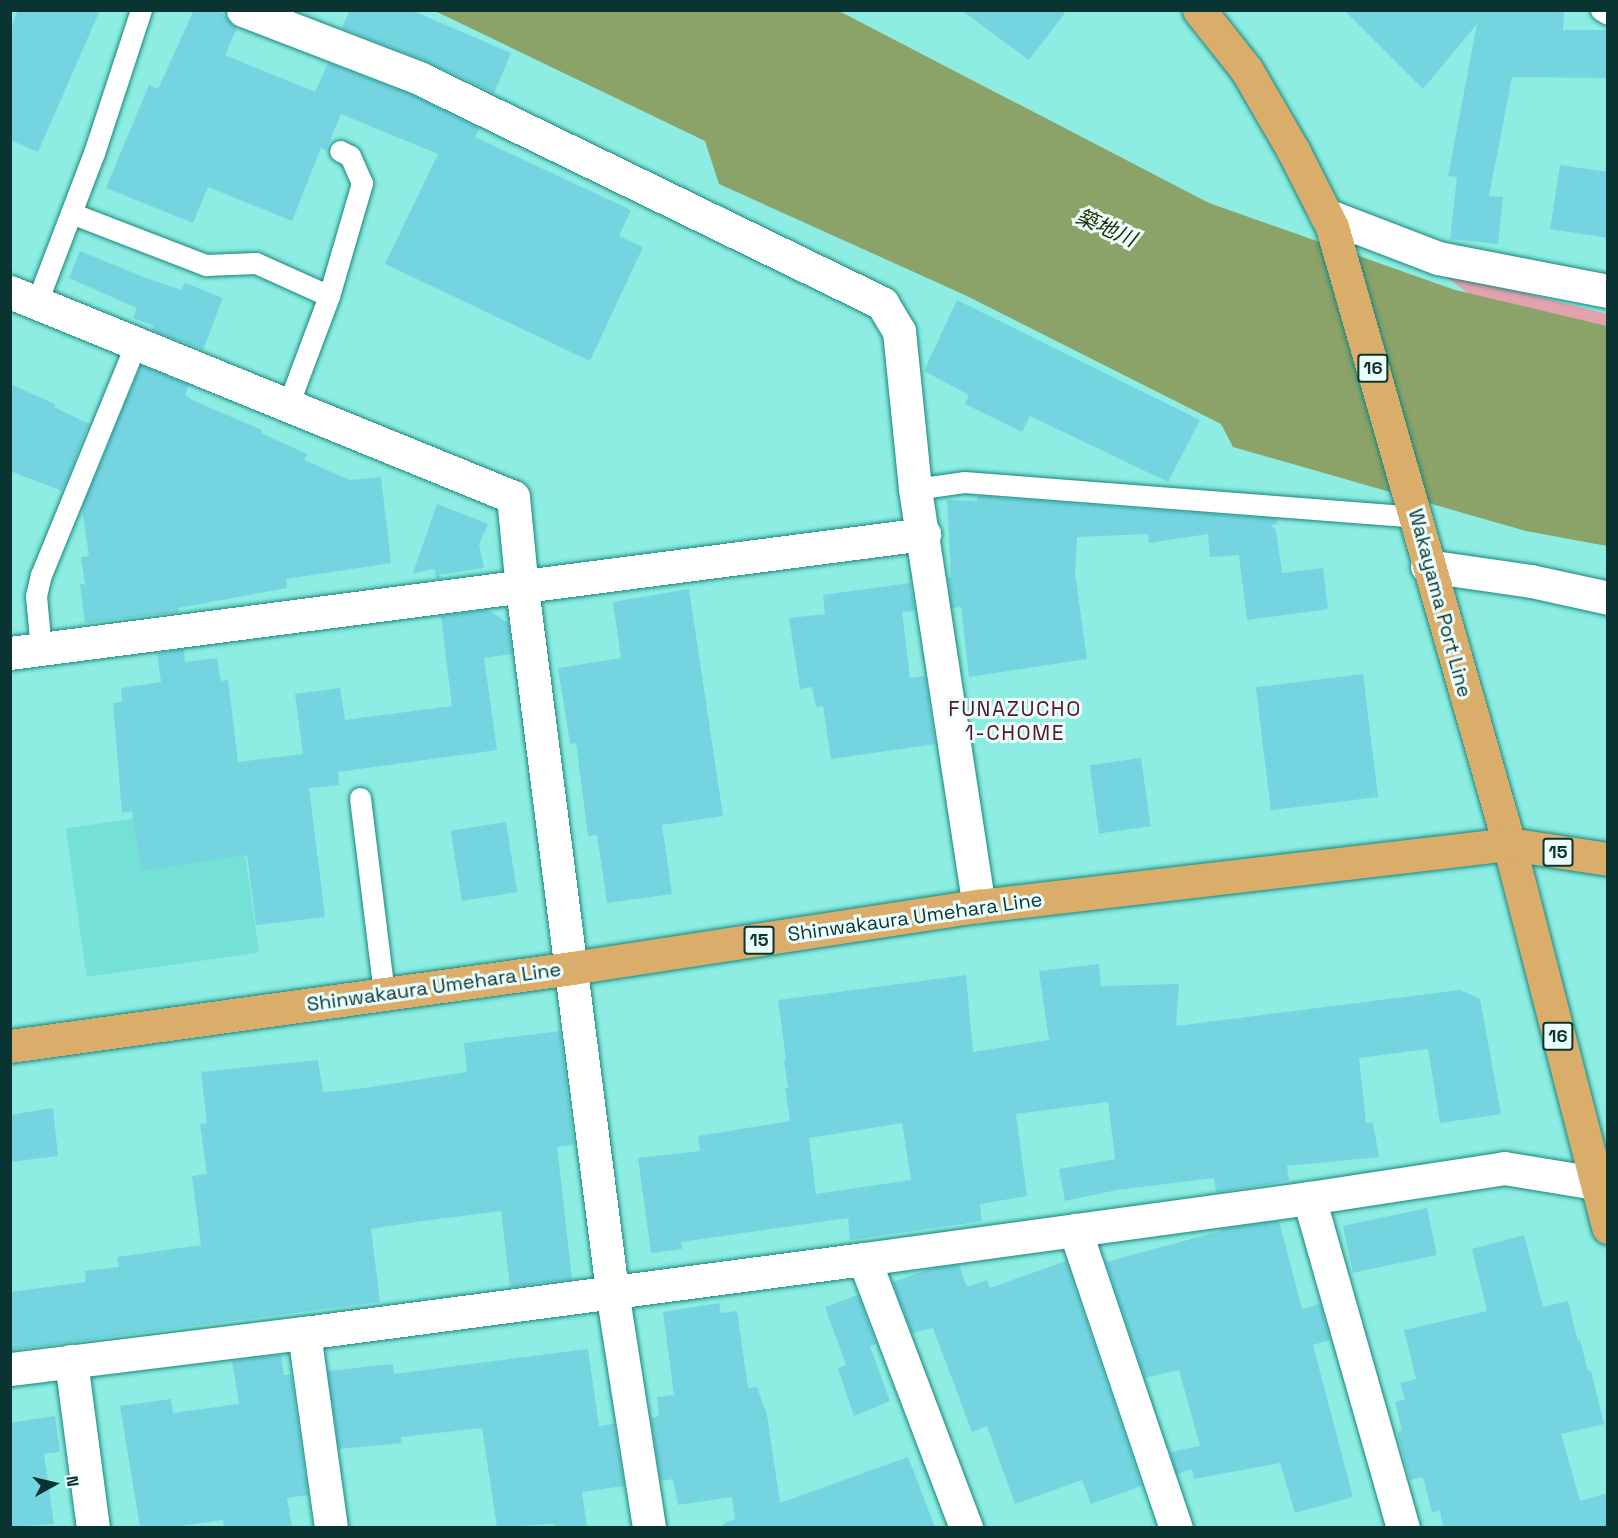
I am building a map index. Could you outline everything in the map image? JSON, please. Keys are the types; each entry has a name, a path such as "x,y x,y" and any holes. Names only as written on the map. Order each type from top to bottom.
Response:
{"main road":[{"name":"Wakayama Port Line","path":"1199,10 1246,69 1293,150 1329,221 1509,844 1601,1184 1608,1227"},
{"name":"Shinwakaura Umehara Line","path":"10,1046 572,968 980,906 1509,844 1608,859"}],"street":[{"path":"243,10 419,78 882,303 899,331 915,489 924,534 980,906"},
{"path":"1329,221 1438,258 1608,291"},
{"path":"24,297 513,497 522,588 612,1291 649,1527"},
{"path":"26,651 924,534"},
{"path":"1427,566 1531,582 1608,598"},
{"path":"10,1369 304,1333 1075,1230 1504,1168 1601,1184"},
{"path":"1309,1198 1403,1527"},
{"path":"1075,1230 1176,1527"},
{"path":"864,1258 966,1527"},
{"path":"304,1333 331,1527"},
{"path":"71,1361 93,1527"}],"lane":[{"path":"24,297 71,213 141,10"},
{"path":"1601,10 1608,14"},
{"path":"288,405 329,296 362,183 350,156 340,151"},
{"path":"71,213 206,265 256,263 329,296"},
{"path":"26,651 41,575 136,344"},
{"path":"915,489 964,482 1415,513"},
{"path":"360,798 384,994"}],"shaded area":[{"path":"1438,271 1607,314 1607,326 1469,294"},
{"path":"238,804 259,953 87,977 66,828"}],"water":[{"name":"築地川","path":"435,11 839,11 1209,203 1455,290 1607,326 1607,546 1526,531 1233,447 1221,424 967,296 719,184 705,141"}],"building":[{"path":"18,10 100,10 38,152 10,140 10,30"},
{"path":"194,10 219,10 237,28 225,55 315,92 328,63 412,95 479,128 475,137 631,210 619,236 643,247 590,361 385,264 438,154 341,114 326,150 321,148 292,221 208,187 193,223 106,188 149,85 158,89"},
{"path":"350,10 411,10 511,53 494,93 426,61 342,28"},
{"path":"961,10 1067,10 1029,60"},
{"path":"1344,10 1564,10 1563,30 1608,30 1608,78 1512,77 1489,196 1503,197 1498,244 1450,239 1457,177 1448,176 1477,24 1423,89"},
{"path":"1560,165 1608,172 1608,238 1550,229"},
{"path":"80,251 181,290 185,283 223,298 203,350 152,330 154,326 133,318 137,308 69,278"},
{"path":"957,300 1200,420 1168,482 1030,416 1022,432 965,404 969,395 924,371"},
{"path":"141,365 189,385 185,395 192,400 262,430 261,433 307,454 304,460 350,480 381,477 391,563 286,579 287,588 178,608 179,612 85,623 80,584 85,584 81,557 89,556 82,508"},
{"path":"10,384 55,404 54,407 89,424 62,491 10,471"},
{"path":"977,496 1277,519 1277,524 1271,525 1276,530 1282,573 1323,568 1328,609 1247,620 1239,555 1210,557 1208,534 1149,543 1148,534 1077,537 1075,573 1087,659 969,677 961,607 952,608 948,577 951,577 947,500 977,501"},
{"path":"437,504 488,524 479,544 484,568 438,575 442,578 436,579 435,569 413,573"},
{"path":"910,583 915,611 902,612 910,678 925,676 935,744 831,759 823,706 816,707 812,687 800,689 789,618 825,614 823,595"},
{"path":"689,589 723,816 662,825 672,894 607,903 597,835 588,836 576,743 570,744 558,668 621,658 613,602"},
{"path":"488,610 508,623 512,654 484,658 497,750 338,772 339,785 309,788 325,917 256,925 247,855 141,871 132,811 122,813 113,703 122,702 121,688 161,682 157,653 184,649 185,662 217,658 221,681 228,680 238,762 303,754 295,694 340,688 345,720 452,706 441,616"},
{"path":"1363,674 1378,797 1271,810 1256,687"},
{"path":"1141,758 1151,826 1099,834 1090,765"},
{"path":"506,822 517,892 462,901 451,831"},
{"path":"1099,964 1101,986 1179,984 1176,1026 1460,990 1480,999 1501,1114 1440,1123 1428,1049 1359,1058 1366,1123 1373,1122 1379,1157 1287,1166 1289,1180 1216,1192 1214,1178 1117,1190 1065,1201 1059,1169 1115,1159 1108,1102 1016,1114 1027,1196 980,1204 982,1221 850,1240 848,1218 681,1242 682,1249 651,1253 638,1158 700,1151 698,1136 790,1121 785,1088 788,1088 784,1060 786,1059 778,1000 966,975 973,1052 1049,1040 1039,971","holes":["902,1123 911,1180 816,1194 809,1138"]},
{"path":"560,1031 574,1145 557,1147 572,1279 510,1287 501,1211 371,1229 380,1302 10,1350 10,1292 86,1282 85,1271 119,1267 117,1257 201,1245 192,1176 207,1174 200,1124 207,1123 201,1072 318,1060 323,1092 358,1089 467,1072 464,1043"},
{"path":"53,1108 58,1156 10,1162 10,1115"},
{"path":"1427,1208 1437,1255 1353,1273 1343,1226"},
{"path":"1279,1221 1302,1309 1320,1304 1330,1340 1313,1345 1353,1497 1295,1513 1280,1463 1194,1479 1192,1469 1177,1474 1170,1452 1200,1446 1179,1370 1145,1378 1106,1262 1221,1231 1221,1229"},
{"path":"1524,1235 1543,1307 1568,1301 1578,1341 1580,1340 1588,1371 1591,1371 1604,1424 1561,1434 1580,1501 1608,1493 1608,1527 1443,1527 1440,1510 1432,1513 1423,1477 1410,1480 1397,1432 1402,1431 1395,1402 1405,1399 1400,1383 1416,1379 1404,1330 1487,1311 1472,1249"},
{"path":"1066,1261 1142,1486 1091,1504 1082,1480 1015,1504 987,1426 972,1432 933,1328 912,1333 893,1282 930,1269 959,1265 967,1287 987,1280 990,1288"},
{"path":"858,1295 876,1344 870,1346 890,1401 854,1416 838,1368 846,1365 825,1307"},
{"path":"719,1303 721,1313 737,1311 748,1388 757,1387 767,1415 780,1503 908,1457 935,1527 723,1527 723,1524 735,1519 732,1497 678,1505 673,1479 661,1481 651,1418 659,1416 657,1397 674,1395 663,1312"},
{"path":"588,1349 599,1426 614,1424 624,1486 582,1492 587,1527 555,1527 554,1524 497,1527 482,1428 401,1437 402,1443 339,1449 328,1371 393,1364 394,1374"},
{"path":"281,1355 284,1375 291,1375 308,1495 287,1498 292,1527 224,1527 223,1520 173,1527 140,1527 120,1406 171,1399 173,1413 239,1404 232,1361"},
{"path":"55,1416 60,1452 44,1454 54,1524 10,1527 10,1423"}],"district":[{"name":"FUNAZUCHO 1-CHOME","path":"1015,721"}]}
